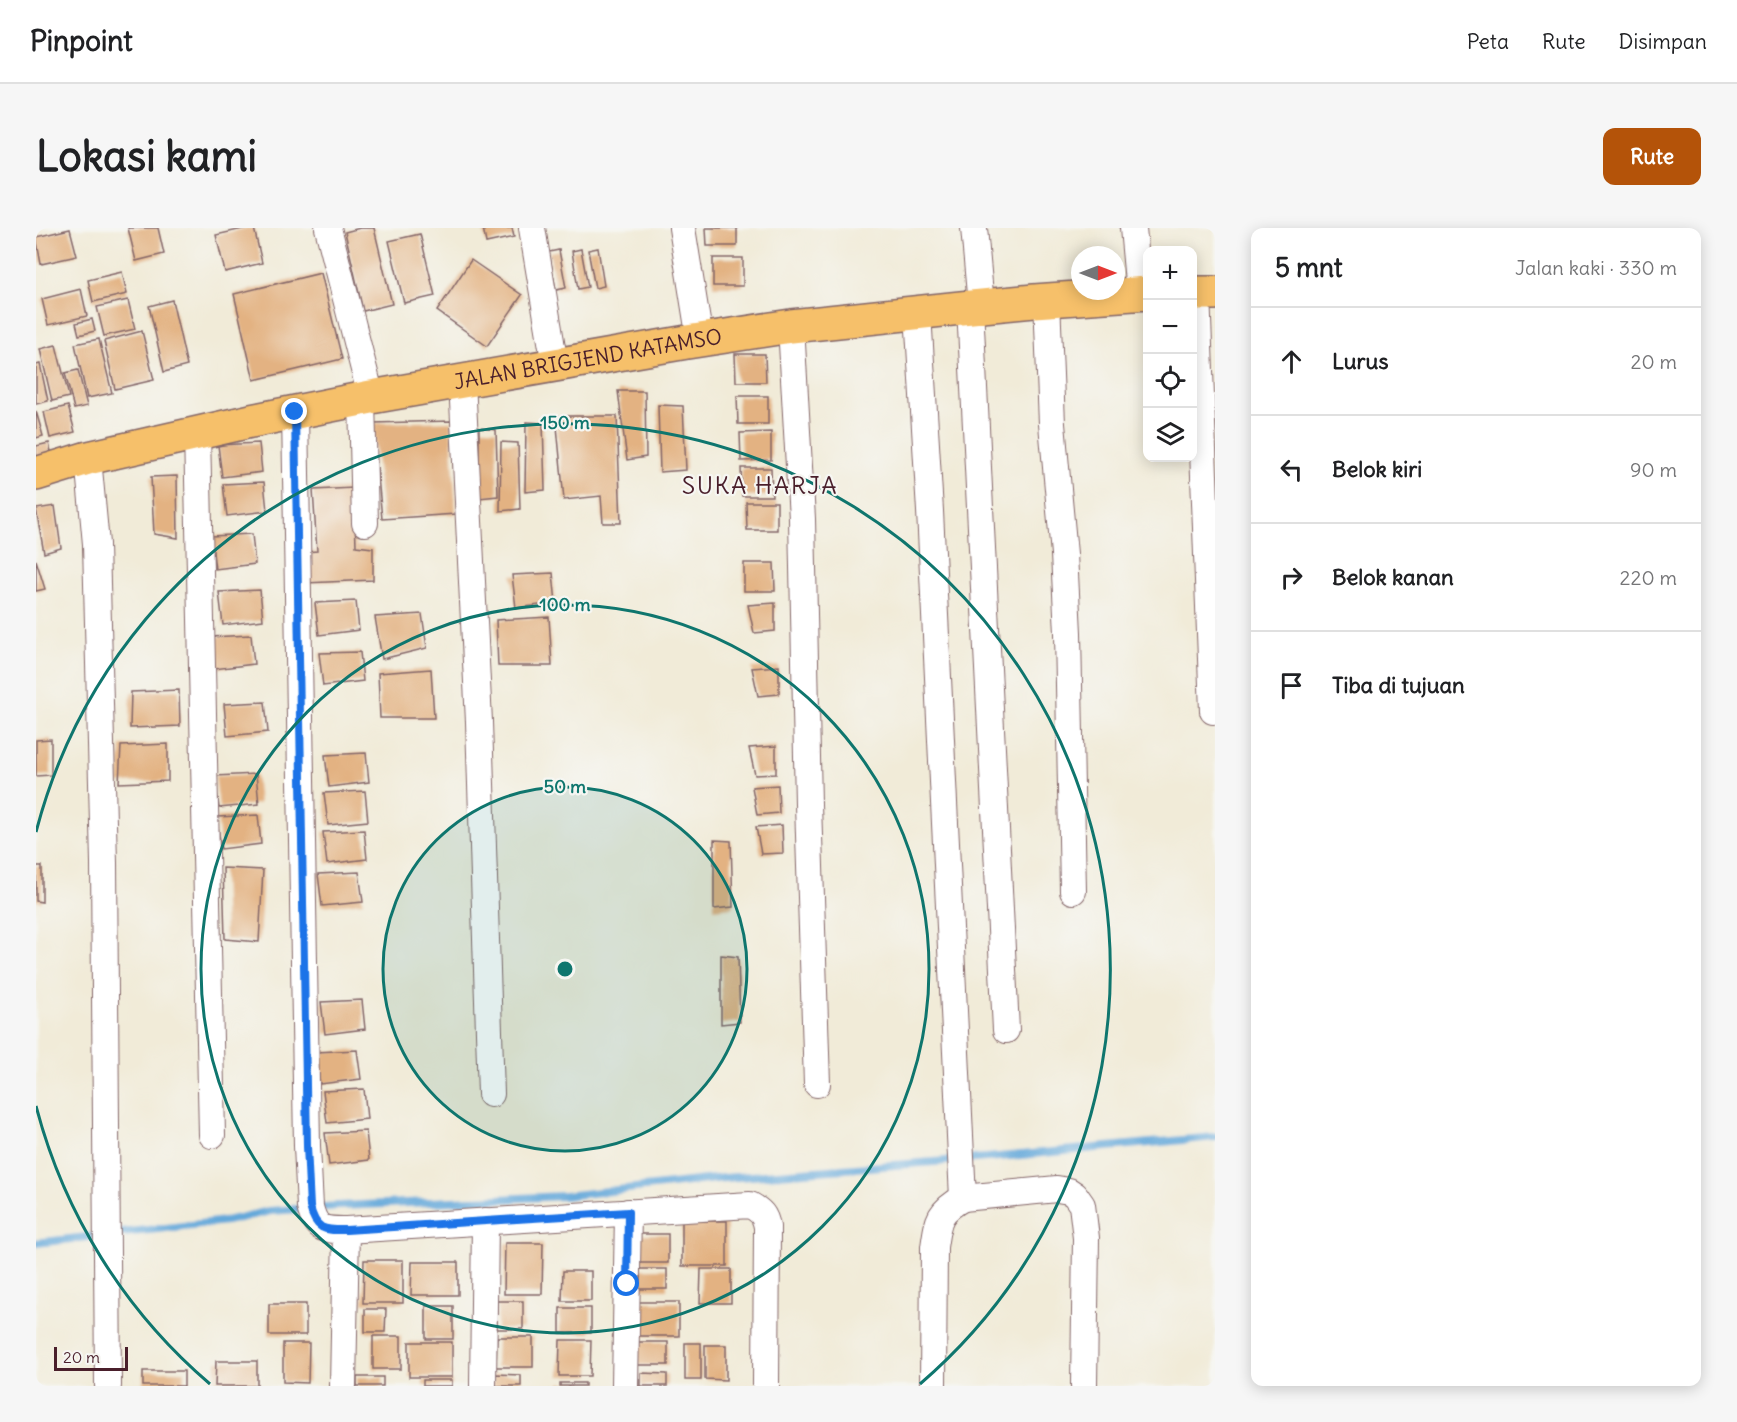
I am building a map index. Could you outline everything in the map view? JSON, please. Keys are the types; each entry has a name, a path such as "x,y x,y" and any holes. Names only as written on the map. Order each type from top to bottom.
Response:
{"highway":[{"name":"JALAN BRIGJEND KATAMSO","path":"36,474 88,458 295,412 700,340 791,326 976,306 1143,293"}],"street":[{"path":"328,228 366,398 365,523"},
{"path":"532,228 555,366"},
{"path":"682,228 700,340"},
{"path":"974,228 1006,1030"},
{"path":"1133,228 1143,293"},
{"path":"1201,293 1213,711"},
{"path":"1047,300 1052,424 1064,554 1068,633 1073,891"},
{"path":"918,313 931,523 962,1188 947,1206 937,1227 934,1247 933,1386"},
{"path":"791,326 802,519 817,1084"},
{"path":"462,381 479,722 492,1094"},
{"path":"295,412 307,1146 310,1207 316,1224 328,1230 346,1230 750,1205 760,1210 765,1216 768,1238 766,1386"},
{"path":"197,432 212,1135"},
{"path":"88,458 96,544 104,851 108,1386"},
{"path":"962,1188 1069,1191 1082,1205 1086,1238 1084,1386"},
{"path":"625,1386 628,1212"},
{"path":"483,1386 485,1221"},
{"path":"343,1386 346,1230"}],"building":[{"path":"128,228 158,228 164,254 136,261"},
{"path":"254,228 262,263 225,272 216,235"},
{"path":"360,228 374,228 392,304 363,311 345,232"},
{"path":"483,228 512,228 514,237 486,243"},
{"path":"706,228 737,228 737,246 707,246"},
{"path":"70,229 77,256 41,264 36,237"},
{"path":"420,234 435,296 404,303 389,241"},
{"path":"598,248 604,286 595,288 588,250"},
{"path":"581,249 588,287 578,289 572,251"},
{"path":"559,250 566,288 556,290 549,252"},
{"path":"713,258 743,258 743,286 713,286"},
{"path":"471,260 522,295 487,346 437,311"},
{"path":"122,272 127,294 93,302 88,280"},
{"path":"321,273 342,359 254,380 234,294"},
{"path":"81,289 87,316 48,325 42,299"},
{"path":"128,300 135,329 104,336 97,307"},
{"path":"172,300 187,366 164,372 149,306"},
{"path":"92,319 95,331 79,335 76,323"},
{"path":"142,331 154,380 115,389 104,341"},
{"path":"99,339 112,393 87,398 75,344"},
{"path":"56,345 69,397 52,401 40,349"},
{"path":"735,354 765,354 766,382 736,382"},
{"path":"40,364 48,401 36,404 36,365"},
{"path":"78,370 87,406 74,409 65,373"},
{"path":"618,391 645,391 646,457 627,460"},
{"path":"737,396 768,396 768,424 738,424"},
{"path":"658,405 683,406 686,470 660,472"},
{"path":"68,406 75,432 50,438 44,412"},
{"path":"36,411 43,436 36,438"},
{"path":"556,416 617,416 621,523 603,523 601,496 564,500"},
{"path":"451,421 456,514 382,519 373,423"},
{"path":"526,422 543,423 545,490 525,492"},
{"path":"479,428 496,430 498,496 479,498"},
{"path":"771,432 771,460 741,461 740,433"},
{"path":"501,442 518,443 520,509 500,511"},
{"path":"49,443 53,460 36,464 36,446"},
{"path":"259,443 262,472 222,477 218,445"},
{"path":"741,468 771,468 772,496 742,496"},
{"path":"177,476 178,538 154,534 151,477"},
{"path":"264,482 267,511 227,516 223,484"},
{"path":"354,488 356,546 373,548 373,580 305,583 305,552 317,551 313,490"},
{"path":"746,502 777,502 777,530 747,530"},
{"path":"55,506 61,548 44,553 36,509"},
{"path":"252,534 255,564 215,569 211,536"},
{"path":"36,560 45,589 36,591"},
{"path":"744,563 774,563 775,591 744,591"},
{"path":"553,573 556,603 516,608 512,575"},
{"path":"260,590 263,620 223,625 219,592"},
{"path":"356,601 359,630 319,635 315,603"},
{"path":"775,603 775,631 754,633 748,605"},
{"path":"422,614 427,648 382,659 375,617"},
{"path":"549,617 552,666 498,666 496,620"},
{"path":"251,635 254,664 214,669 210,637"},
{"path":"360,652 363,681 323,686 319,653"},
{"path":"779,666 779,694 758,696 752,668"},
{"path":"431,669 434,718 380,718 378,673"},
{"path":"179,690 180,726 130,728 131,692"},
{"path":"265,702 268,732 227,736 224,704"},
{"path":"51,739 51,775 36,776 36,740"},
{"path":"168,744 168,781 119,783 121,746"},
{"path":"776,746 776,774 755,775 749,748"},
{"path":"366,753 369,782 329,787 325,755"},
{"path":"256,774 259,804 219,808 215,776"},
{"path":"778,785 779,813 757,815 752,787"},
{"path":"365,791 368,821 328,825 324,793"},
{"path":"258,815 261,844 221,849 217,817"},
{"path":"782,825 783,853 761,854 756,827"},
{"path":"364,830 367,859 327,864 323,832"},
{"path":"714,840 731,841 733,907 714,909"},
{"path":"36,866 42,866 42,902 36,901"},
{"path":"223,868 263,870 259,942 225,939"},
{"path":"359,872 363,902 322,906 318,874"},
{"path":"721,955 738,957 740,1022 721,1024"},
{"path":"362,1000 365,1029 325,1034 321,1002"},
{"path":"357,1050 361,1079 320,1084 316,1052"},
{"path":"364,1089 367,1119 327,1123 323,1091"},
{"path":"366,1131 369,1160 329,1165 325,1133"},
{"path":"682,1221 727,1221 727,1266 682,1266"},
{"path":"638,1234 668,1234 668,1263 638,1263"},
{"path":"505,1243 543,1243 542,1294 504,1294"},
{"path":"364,1260 403,1260 403,1303 363,1303"},
{"path":"412,1262 458,1262 458,1295 411,1295"},
{"path":"636,1269 667,1269 667,1289 635,1289"},
{"path":"701,1269 731,1269 731,1303 700,1303"},
{"path":"563,1271 591,1271 591,1301 562,1301"},
{"path":"497,1301 523,1301 523,1329 497,1329"},
{"path":"639,1302 679,1302 679,1336 638,1336"},
{"path":"269,1304 306,1304 306,1335 269,1335"},
{"path":"426,1306 453,1306 453,1339 426,1339"},
{"path":"560,1308 591,1308 591,1333 560,1333"},
{"path":"365,1309 386,1309 385,1332 365,1332"},
{"path":"373,1336 401,1336 401,1369 373,1369"},
{"path":"497,1337 533,1337 533,1367 496,1367"},
{"path":"560,1340 591,1340 590,1376 559,1376"},
{"path":"409,1342 452,1342 452,1377 409,1377"},
{"path":"638,1342 668,1342 668,1365 638,1365"},
{"path":"283,1343 309,1343 308,1383 283,1382"},
{"path":"685,1343 701,1343 701,1380 685,1380"},
{"path":"705,1345 726,1345 726,1380 705,1379"},
{"path":"216,1361 257,1361 257,1386 215,1386"},
{"path":"143,1371 184,1371 184,1386 143,1386"},
{"path":"641,1373 667,1374 667,1386 641,1386"},
{"path":"493,1374 521,1375 521,1386 493,1386"},
{"path":"357,1377 383,1377 383,1386 357,1386"},
{"path":"423,1380 452,1380 452,1386 423,1386"},
{"path":"560,1383 585,1383 585,1386 560,1386"}],"waterway":[{"path":"36,1243 226,1221 270,1211 565,1196 724,1178 999,1157 1215,1137"}],"district":[{"name":"SUKA HARJA","path":"760,486"}],"route":[{"path":"295,412 307,1146 312,1216 316,1224 322,1228 346,1230 628,1212 627,1284"}]}
